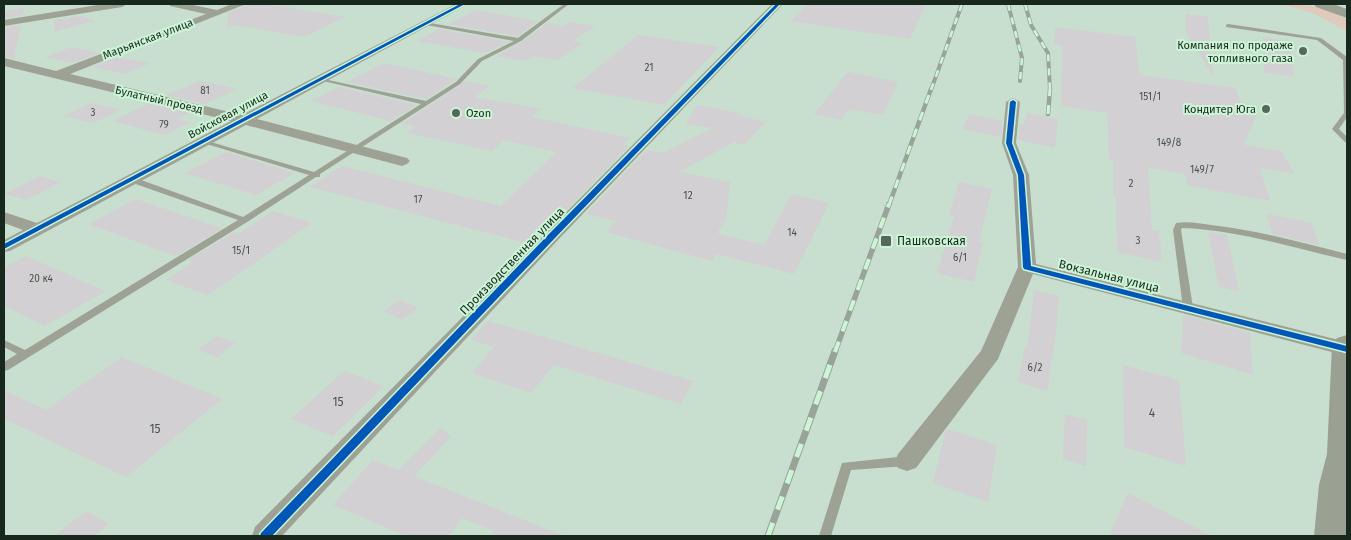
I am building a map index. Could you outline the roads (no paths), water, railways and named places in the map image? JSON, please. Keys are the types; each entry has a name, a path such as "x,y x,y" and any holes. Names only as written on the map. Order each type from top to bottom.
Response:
{"main road":[{"path":"1321,4 1347,14"},
{"path":"1333,536 1337,485 1346,447 1347,347"}],"street":[{"path":"4,23 122,4"},
{"path":"174,4 217,13"},
{"name":"Марьянская улица","path":"56,75 241,4"},
{"name":"Войсковая улица","path":"4,247 464,4"},
{"name":"Производственная улица","path":"265,536 550,237 778,4"},
{"name":"Булатный проезд","path":"4,62 244,120 402,161"},
{"path":"907,461 990,354 1027,267 1021,175 1009,143 1013,102"},
{"path":"4,217 38,228"},
{"name":"Вокзальная улица","path":"1027,267 1347,347"}],"lane":[{"path":"4,367 316,175 458,82 480,60 519,40 567,4"},
{"path":"426,23 519,40"},
{"path":"1228,26 1319,39 1346,59 1346,113 1335,129 1347,142"},
{"path":"321,79 426,103"},
{"path":"202,141 316,175"},
{"path":"130,180 244,220"},
{"path":"1188,308 1177,230 1179,225 1195,225 1249,234 1347,258"},
{"path":"4,343 25,354"},
{"path":"824,536 846,466 907,461"}],"railway":[{"path":"931,90 962,4"},
{"path":"1008,4 1022,58 1020,81"},
{"path":"1025,4 1031,25 1048,53 1050,89"},
{"path":"889,205 931,89"},
{"path":"1048,114 1050,89"},
{"path":"835,352 889,204"},
{"path":"768,536 835,351"}],"place":[{"name":"Компания по продаже топливного газа","path":"1303,51"},
{"name":"Кондитер Юга","path":"1266,109"},
{"name":"Ozon","path":"456,113"},
{"name":"Пашковская","path":"886,241"}]}
